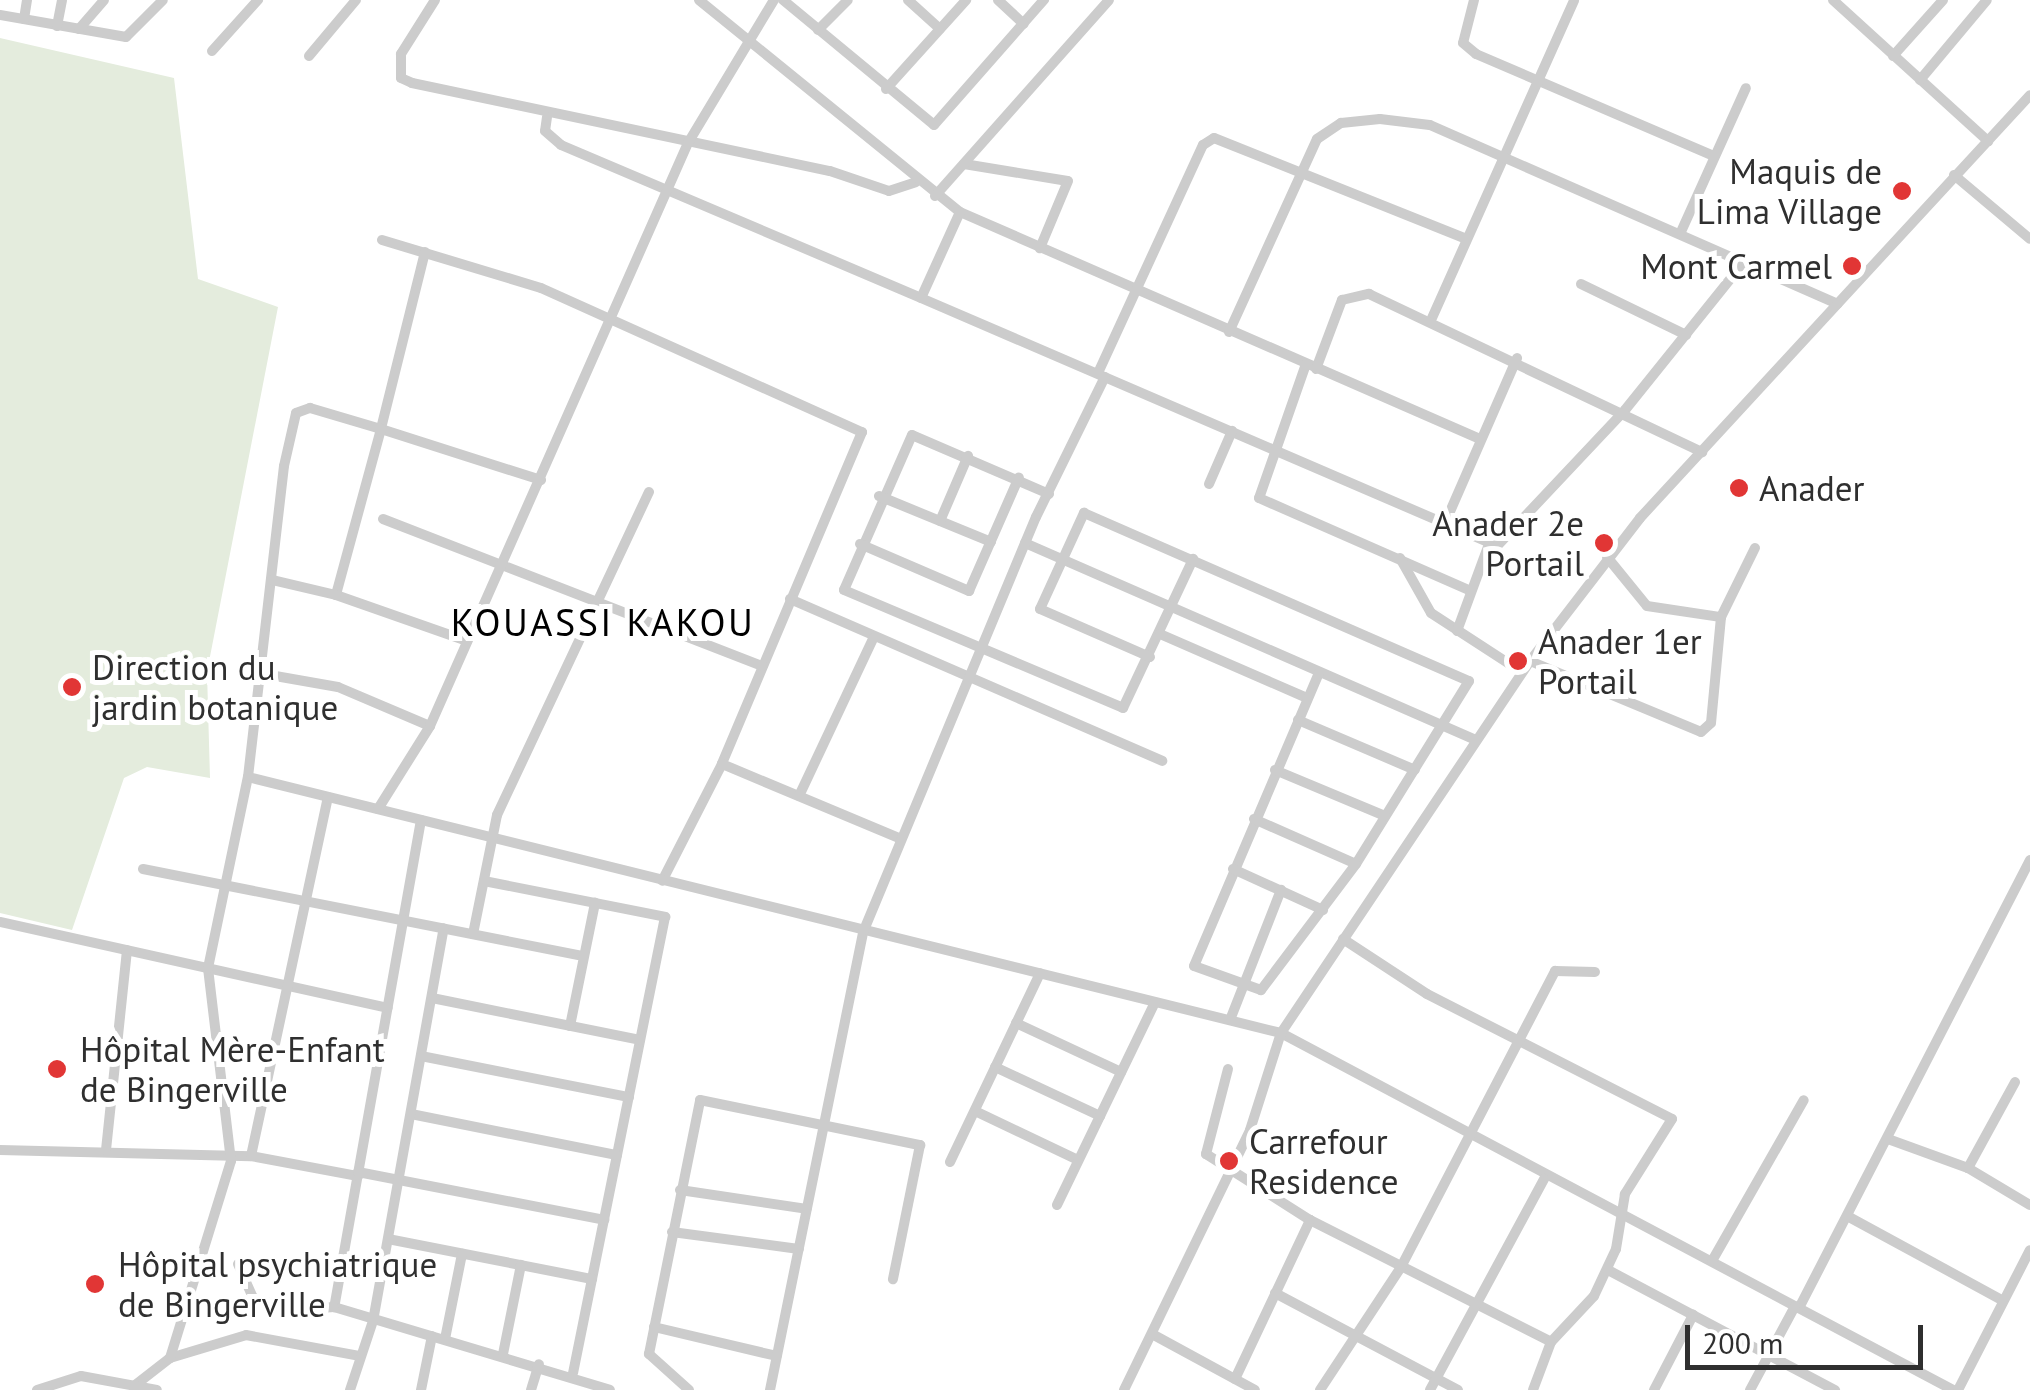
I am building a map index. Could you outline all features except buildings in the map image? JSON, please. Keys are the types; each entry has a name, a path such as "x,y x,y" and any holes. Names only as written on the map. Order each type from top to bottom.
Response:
{"street":[{"path":"24,20 27,0"},
{"path":"57,26 62,0"},
{"path":"79,28 104,0"},
{"path":"0,15 126,37 163,0"},
{"path":"212,51 258,0"},
{"path":"309,56 356,0"},
{"path":"435,0 402,54 401,78 547,117 688,143 900,193 916,182"},
{"path":"699,0 916,182 960,212 1480,440"},
{"path":"378,810 430,726 688,143 774,0"},
{"path":"783,0 925,122 943,123 1044,0"},
{"path":"818,30 848,0"},
{"path":"908,0 940,29"},
{"path":"886,89 966,0"},
{"path":"998,0 1024,24"},
{"path":"935,196 1108,0"},
{"path":"1474,0 1464,43 1537,81 1714,156"},
{"path":"1432,318 1574,0"},
{"path":"1833,0 1988,141"},
{"path":"1893,56 1943,0"},
{"path":"1920,80 1982,2"},
{"path":"1680,234 1746,88"},
{"path":"1124,1390 1232,1169 1281,1033 1522,672 1607,558 2030,95"},
{"path":"547,117 545,131 562,145 669,187 1489,544 1506,544 1625,410 1744,262"},
{"path":"1229,332 1326,129 1361,120 1430,125 1837,304"},
{"path":"770,1390 864,930 1025,543 1203,144 1223,136 1468,240"},
{"path":"964,164 1068,181 1040,248"},
{"path":"1954,175 2030,239"},
{"path":"921,298 960,212"},
{"path":"382,240 612,320 860,428 722,764 662,881"},
{"path":"336,594 382,430 425,252"},
{"path":"1581,284 1686,335"},
{"path":"1470,590 1259,498 1274,450 1311,367 1350,294 1432,318 1625,410 1702,452"},
{"path":"1445,523 1517,358"},
{"path":"170,1358 231,1162 208,968 248,777 296,413 310,408 541,480"},
{"path":"1209,484 1232,432"},
{"path":"1049,494 912,435 879,496 844,590 1118,708 1128,705 1193,559"},
{"path":"940,522 968,456"},
{"path":"860,544 969,591 1019,478"},
{"path":"473,934 492,838 590,603 649,492"},
{"path":"879,496 990,542"},
{"path":"1150,657 1040,609 1087,512 1466,676 1445,726 1356,864 1268,988 1194,970 1254,819 1319,673"},
{"path":"383,519 590,603 762,666"},
{"path":"1025,543 1475,740"},
{"path":"1457,630 1489,544"},
{"path":"1530,661 1701,732 1711,722 1721,617 1755,548"},
{"path":"1400,558 1419,599 1457,630 1522,672"},
{"path":"1607,558 1647,606 1721,617"},
{"path":"272,580 336,594 467,641"},
{"path":"790,599 873,639 1162,761"},
{"path":"1160,634 1307,698"},
{"path":"799,796 873,639"},
{"path":"264,674 338,686 430,726"},
{"path":"1298,720 1415,770"},
{"path":"722,764 901,839"},
{"path":"1275,770 1385,816"},
{"path":"248,777 1281,1033 1544,1178 1712,1261 1954,1390 2030,1250"},
{"path":"251,1156 328,797"},
{"path":"1254,819 1356,864"},
{"path":"334,1307 421,820"},
{"path":"1750,1390 1849,1217 2030,860"},
{"path":"143,869 584,956"},
{"path":"1233,870 1323,910"},
{"path":"484,881 664,918 574,1373"},
{"path":"1230,1020 1240,984 1281,890"},
{"path":"570,1026 594,904"},
{"path":"0,922 388,1008"},
{"path":"350,1390 374,1321 444,928"},
{"path":"1343,939 1518,1040 1672,1119 1624,1194 1608,1270 1551,1342 1533,1390"},
{"path":"106,1150 127,950"},
{"path":"1320,1390 1402,1267 1467,1134 1555,971 1595,972"},
{"path":"950,1162 1040,973"},
{"path":"432,998 640,1040"},
{"path":"1057,1205 1155,1002"},
{"path":"1016,1023 1121,1072"},
{"path":"421,1056 629,1097"},
{"path":"995,1067 1100,1116"},
{"path":"1228,1069 1202,1151 1310,1220 1478,1300 1551,1342"},
{"path":"1968,1168 2015,1082"},
{"path":"689,1390 651,1358 700,1100 825,1120 921,1147 893,1280"},
{"path":"1712,1261 1804,1100"},
{"path":"974,1110 1078,1160"},
{"path":"411,1114 617,1156"},
{"path":"1888,1139 1968,1168 2030,1205"},
{"path":"0,1150 106,1150 231,1162 251,1156 604,1220"},
{"path":"1430,1390 1544,1178"},
{"path":"680,1190 807,1209"},
{"path":"1849,1217 2002,1300"},
{"path":"1235,1379 1310,1220"},
{"path":"672,1232 799,1249"},
{"path":"388,1239 592,1280"},
{"path":"444,1339 462,1254"},
{"path":"238,1264 252,1298 292,1310 334,1307 574,1373 610,1390"},
{"path":"504,1354 521,1265"},
{"path":"1608,1270 1834,1390"},
{"path":"1275,1293 1458,1390"},
{"path":"1654,1390 1693,1314"},
{"path":"654,1327 777,1356"},
{"path":"1152,1334 1255,1390"},
{"path":"134,1386 170,1358 246,1336 359,1356"},
{"path":"422,1390 432,1336"},
{"path":"532,1390 538,1364"},
{"path":"38,1390 63,1377 157,1390"}],"green space":[{"path":"0,38 174,78 198,279 278,307 207,672 210,778 147,767 124,778 72,930 0,913"}],"place":[{"name":"Maquis de Lima Village","path":"1902,191"},
{"name":"Mont Carmel","path":"1852,266"},
{"name":"Anader","path":"1739,488"},
{"name":"Anader 2e Portail","path":"1604,543"},
{"name":"Anader 1er Portail","path":"1518,661"},
{"name":"Direction du jardin botanique","path":"72,687"},
{"name":"Hôpital Mère-Enfant de Bingerville","path":"57,1069"},
{"name":"Carrefour Residence","path":"1229,1161"},
{"name":"Hôpital psychiatrique de Bingerville","path":"95,1284"}],"district":[{"name":"KOUASSI KAKOU","path":"603,622"}]}
